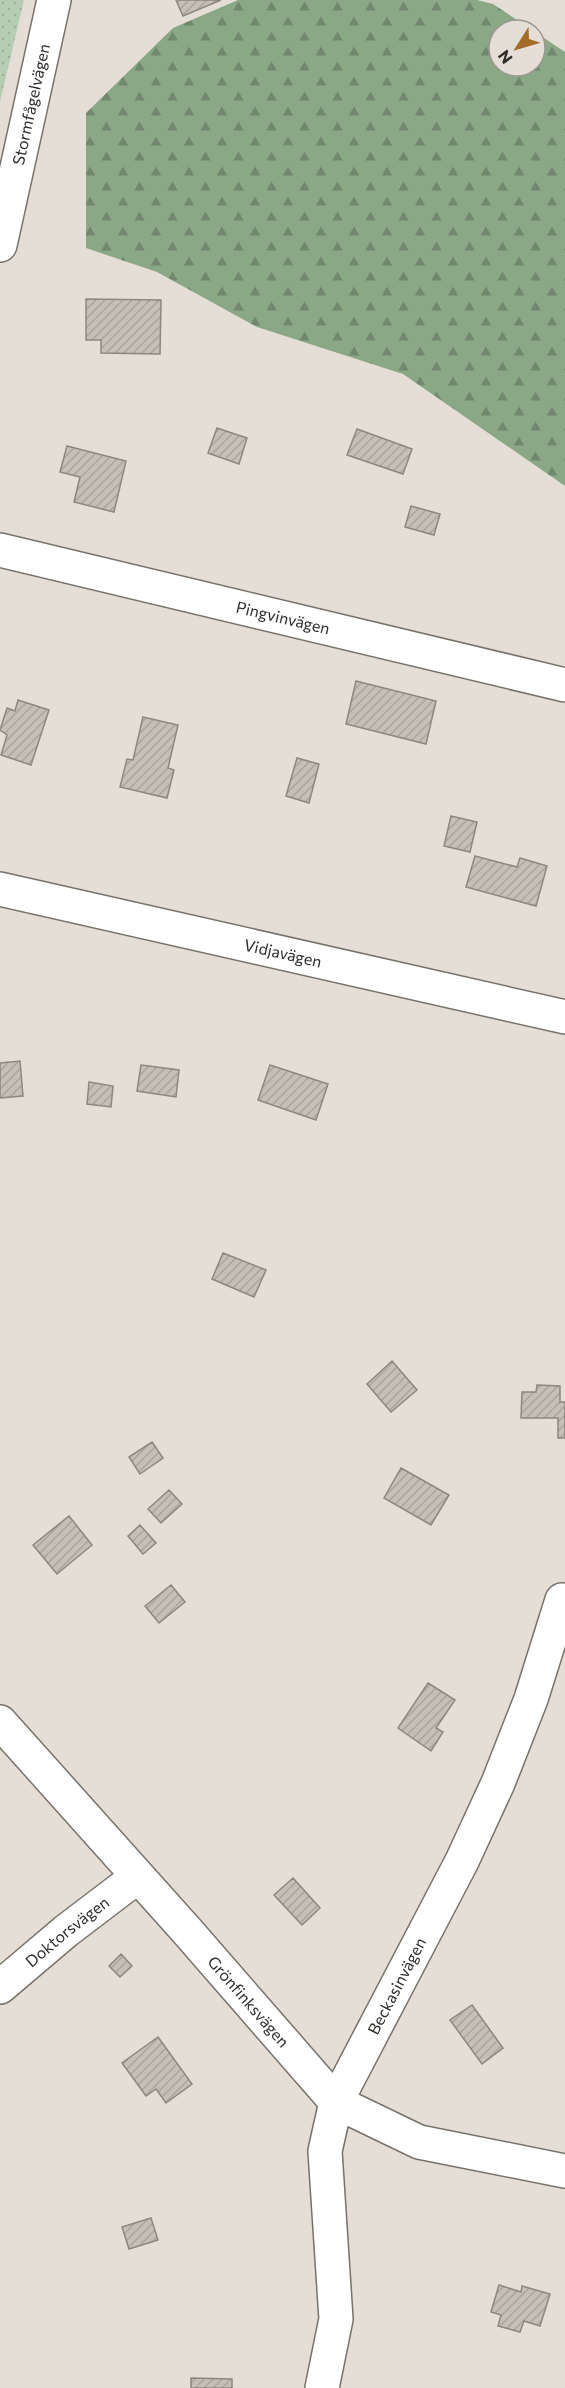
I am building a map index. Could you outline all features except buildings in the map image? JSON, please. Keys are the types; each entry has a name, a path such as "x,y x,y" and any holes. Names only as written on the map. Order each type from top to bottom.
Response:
{"street":[{"name":"Stormfågelvägen","path":"0,245 54,0"},
{"name":"Pingvinvägen","path":"0,550 565,685"},
{"name":"Vidjavägen","path":"0,889 565,1017"},
{"name":"Beckasinvägen","path":"322,2388 336,2319 325,2151 336,2102 462,1861 494,1793 531,1699 562,1600"},
{"name":"Grönfinksvägen","path":"0,1722 336,2102 418,2142 565,2171"},
{"name":"Doktorsvägen","path":"0,1987 66,1931 137,1877"}],"green space":[{"path":"0,0 24,0 0,102"},
{"path":"238,0 477,0 493,4 514,18 487,18 487,78 547,78 547,40 565,52 565,486 403,374 257,327 157,272 86,248 86,113 173,28"}]}
